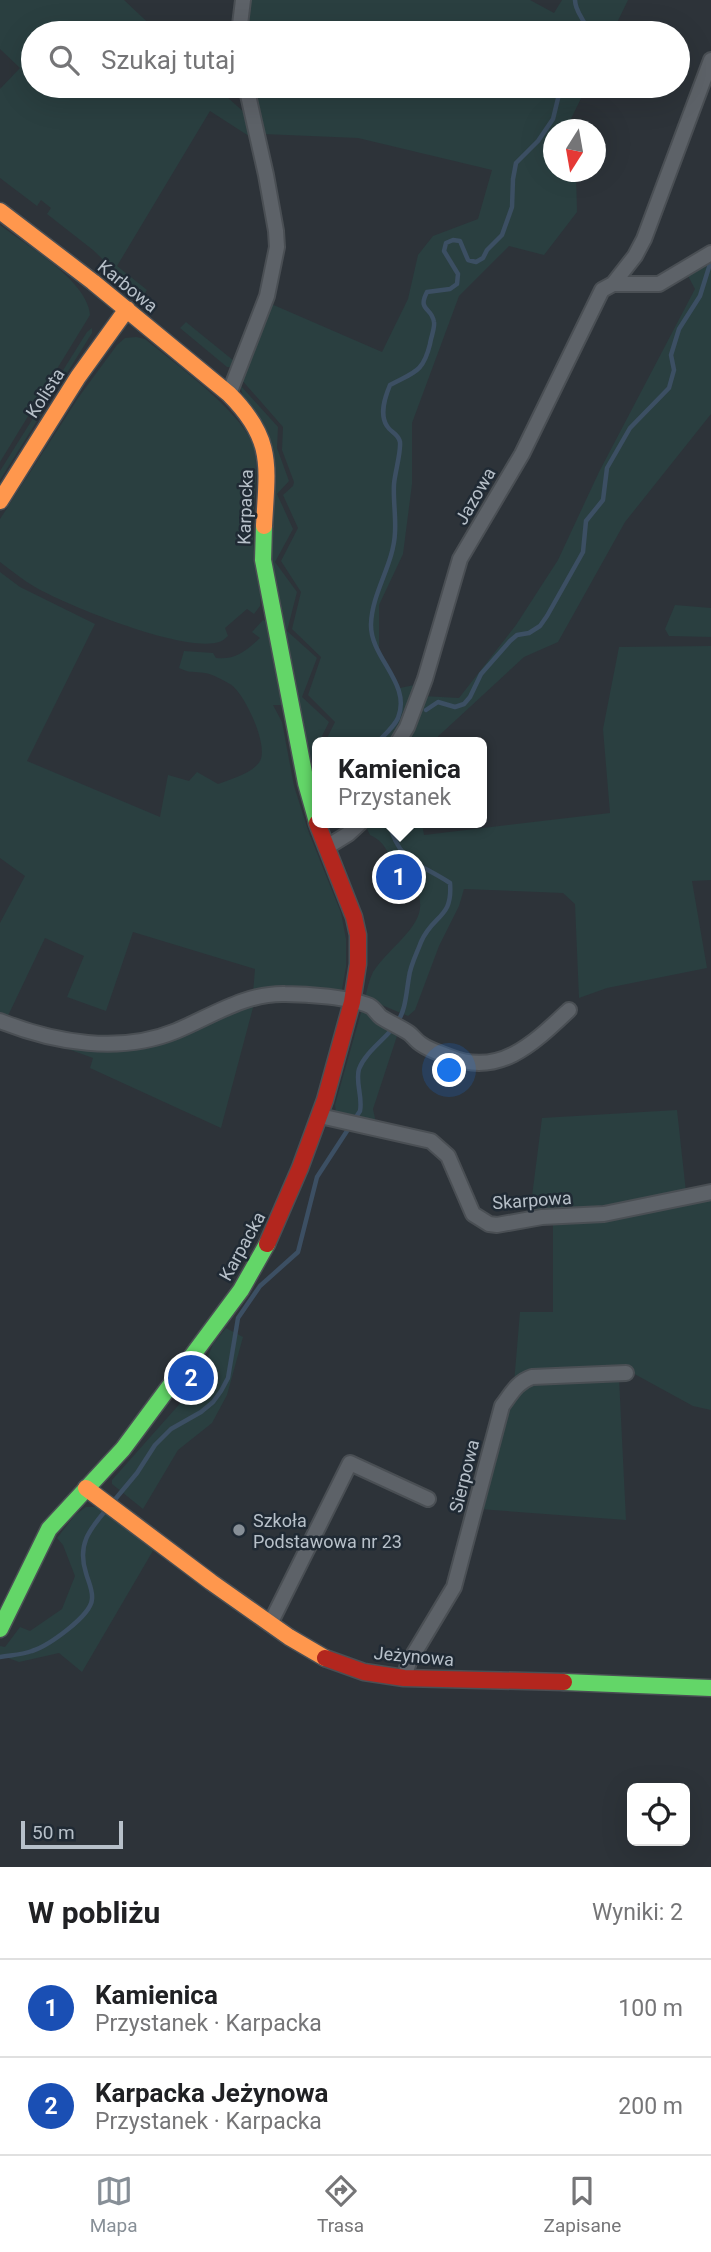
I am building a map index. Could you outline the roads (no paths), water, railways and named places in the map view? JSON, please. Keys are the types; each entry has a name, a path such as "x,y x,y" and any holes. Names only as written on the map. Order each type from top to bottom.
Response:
{"street":[{"path":"240,21 243,0"},
{"name":"Jazowa","path":"401,737 425,679 460,559 522,454 602,290 613,284 635,256 644,239 711,61"},
{"path":"229,394 267,296 277,247 267,175 249,98"},
{"name":"Karbowa","path":"0,211 127,309 229,394"},
{"path":"613,284 659,284 711,253"},
{"name":"Kolista","path":"0,501 78,377 127,309"},
{"name":"Karpacka","path":"229,394 245,410 264,445 267,463 262,529 263,560 312,804"},
{"name":"Karpacka","path":"0,1629 49,1529 123,1449 252,1273 281,1217 320,1116 352,1002 359,964 358,935 344,887 319,828"},
{"path":"327,847 355,828"},
{"path":"0,1021 48,1038 106,1044 134,1043 175,1031 248,998 286,994 371,1006 381,1017 433,1051 464,1063 487,1064 504,1059 537,1040 569,1010"},
{"name":"Skarpowa","path":"320,1116 417,1136 441,1148 454,1169 468,1207 480,1221 489,1224 542,1217 604,1214 711,1192"},
{"name":"Sierpowa","path":"404,1678 409,1662 454,1587 502,1406 523,1380 532,1377 626,1373"},
{"path":"270,1624 350,1464 428,1499"},
{"name":"Jeżynowa","path":"86,1488 166,1551 304,1648 326,1659 374,1674 404,1678 711,1688"}],"waterway":[{"path":"575,0 583,21"},
{"path":"383,737 398,718 401,705 400,693 377,648 371,624 395,532 394,484 400,442 385,421 385,400 390,385 416,371 427,354 434,324 433,317 424,306 427,292 450,289 457,284 458,274 444,251 446,243 460,241 468,260 476,262 483,258 502,235 512,207 516,163 538,141 553,119 558,98"},
{"path":"426,710 438,702 455,707 464,704 481,674 510,641 517,635 529,633 540,626 547,616 583,552 586,521 603,500 607,468 630,428 669,388 674,370 671,355 679,329 700,296 710,264"},
{"path":"112,1503 137,1473 155,1445 171,1429 201,1412 221,1391 228,1378 238,1318 260,1286 298,1252 317,1177 360,1111 359,1069 366,1056 400,1018 411,968 421,942 448,903 450,883 405,854 391,828"},
{"path":"0,1657 39,1648 68,1630 90,1606 92,1596 84,1563 84,1546 94,1524 106,1510"}],"place":[{"name":"Kamienica","path":"399,877"},
{"name":"Karpacka Jeżynowa","path":"191,1378"},
{"name":"Szkoła Podstawowa nr 23","path":"239,1530"}]}
